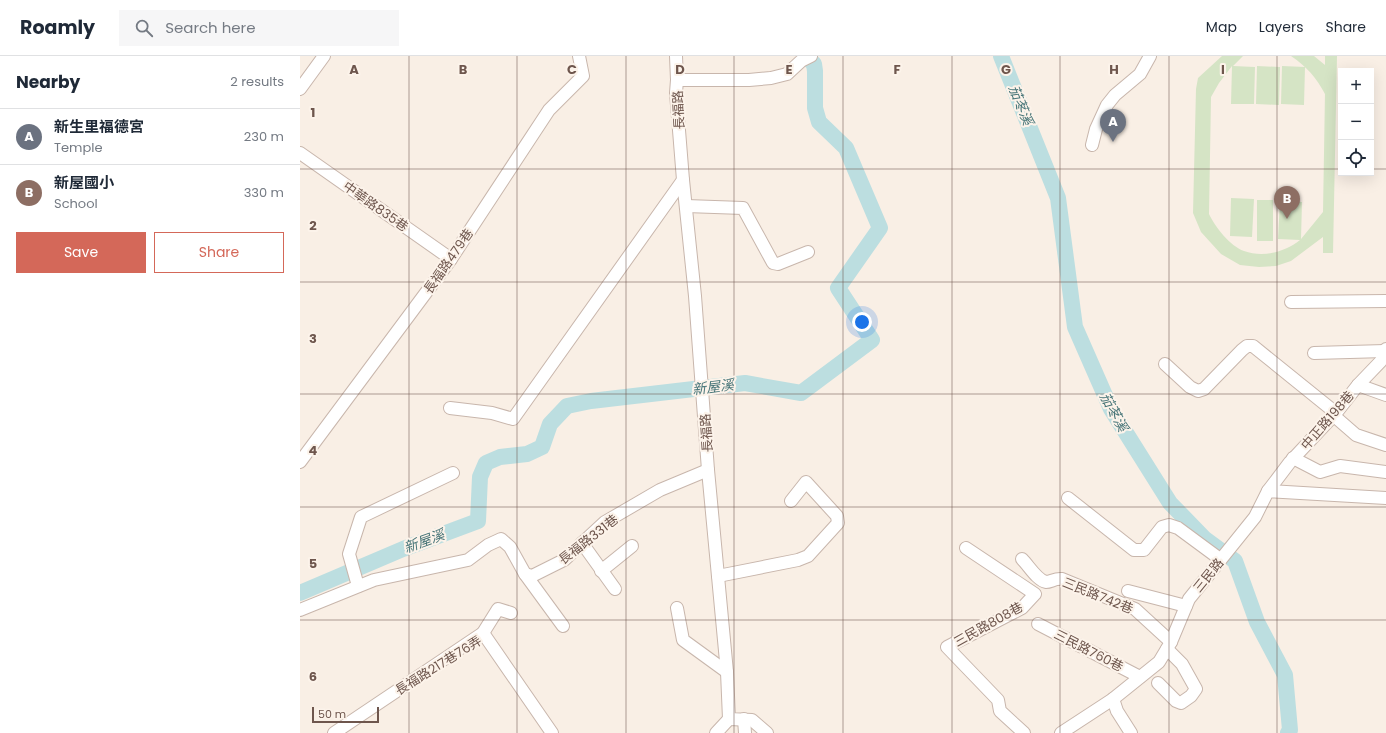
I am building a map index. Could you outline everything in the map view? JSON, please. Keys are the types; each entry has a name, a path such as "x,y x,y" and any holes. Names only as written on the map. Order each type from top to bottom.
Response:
{"street":[{"path":"300,89 324,56"},
{"name":"長福路479巷","path":"300,462 451,259 549,110 583,76 579,56"},
{"name":"長福路","path":"676,56 676,92 683,180 695,296 708,470 727,672 730,733"},
{"path":"1092,145 1096,129 1107,105 1115,95 1140,74 1150,56"},
{"path":"677,80 749,80 771,78 787,74 806,59"},
{"name":"中華路835巷","path":"300,152 451,259"},
{"path":"450,408 492,414 513,419 683,180"},
{"path":"686,206 743,208 773,263 778,264 808,252"},
{"path":"1291,302 1386,301"},
{"path":"1165,364 1190,387 1198,391 1204,389 1242,350 1247,346 1253,346 1335,414 1356,435 1386,445"},
{"path":"1314,353 1386,350"},
{"name":"中正路198巷","path":"1268,491 1293,458 1335,414 1358,385 1381,361 1386,350"},
{"path":"1358,385 1386,395"},
{"path":"1293,458 1320,472 1340,466 1386,472"},
{"name":"長福路331巷","path":"525,574 532,576 564,560 606,522 660,490 708,470"},
{"path":"356,577 349,554 361,517 453,473"},
{"path":"718,576 798,560 808,556 838,523 837,516 806,482 791,501"},
{"path":"1268,491 1386,498"},
{"name":"三民路","path":"1061,733 1113,698 1159,662 1169,645 1189,599 1254,517 1268,491"},
{"path":"1068,498 1134,550 1144,550 1162,527 1168,525 1178,528 1223,556"},
{"path":"300,610 356,577 374,580 468,560 488,545 501,539 510,547 525,574 563,626"},
{"path":"582,543 615,589"},
{"path":"601,570 632,546"},
{"name":"三民路808巷","path":"966,548 1035,594 1022,608 947,647 998,700 1000,711 1024,733"},
{"name":"三民路742巷","path":"1022,559 1039,578 1046,582 1051,582 1056,578 1062,579 1135,609 1169,645"},
{"path":"1128,591 1186,606"},
{"path":"677,608 683,640 727,672"},
{"path":"483,633 498,609 511,613"},
{"name":"三民路760巷","path":"1038,624 1140,677"},
{"name":"長福路217巷76弄","path":"334,733 483,633 552,733"},
{"path":"1158,683 1176,701 1181,703 1192,696 1196,689 1169,645"},
{"path":"1113,698 1117,711 1131,733"},
{"path":"716,733 729,719 752,720 767,733"},
{"path":"744,719 745,733"}],"green space":[{"path":"1222,56 1243,56 1233,66 1255,67 1254,104 1231,104 1232,66 1219,83 1211,97 1209,214 1215,225 1233,245 1239,249 1251,253 1266,254 1281,251 1300,240 1278,239 1280,201 1302,202 1301,239 1323,212 1325,94 1311,73 1291,56 1314,56 1325,65 1325,56 1337,56 1333,253 1323,253 1323,237 1291,261 1276,266 1259,267 1240,265 1221,254 1201,232 1193,213 1196,89 1198,78"},
{"path":"1257,66 1280,67 1279,105 1256,104"},
{"path":"1282,66 1305,67 1304,105 1281,104"},
{"path":"1231,198 1254,199 1252,237 1230,236"},
{"path":"1257,200 1273,200 1273,241 1257,241"}],"waterway":[{"name":"新屋溪","path":"300,593 403,549 478,521 480,477 486,463 500,457 527,454 542,447 550,424 567,406 591,401 745,383 801,393 872,340 838,288 880,228 846,148 819,122 815,108 814,64 806,56"},
{"name":"茄苳溪","path":"1001,56 1058,198 1075,327 1111,409 1170,503 1205,539 1235,561 1257,622 1285,675 1290,730 1288,733"}],"place":[{"name":"新生里福德宮","path":"1113,142"},
{"name":"新屋國小","path":"1287,219"}]}
